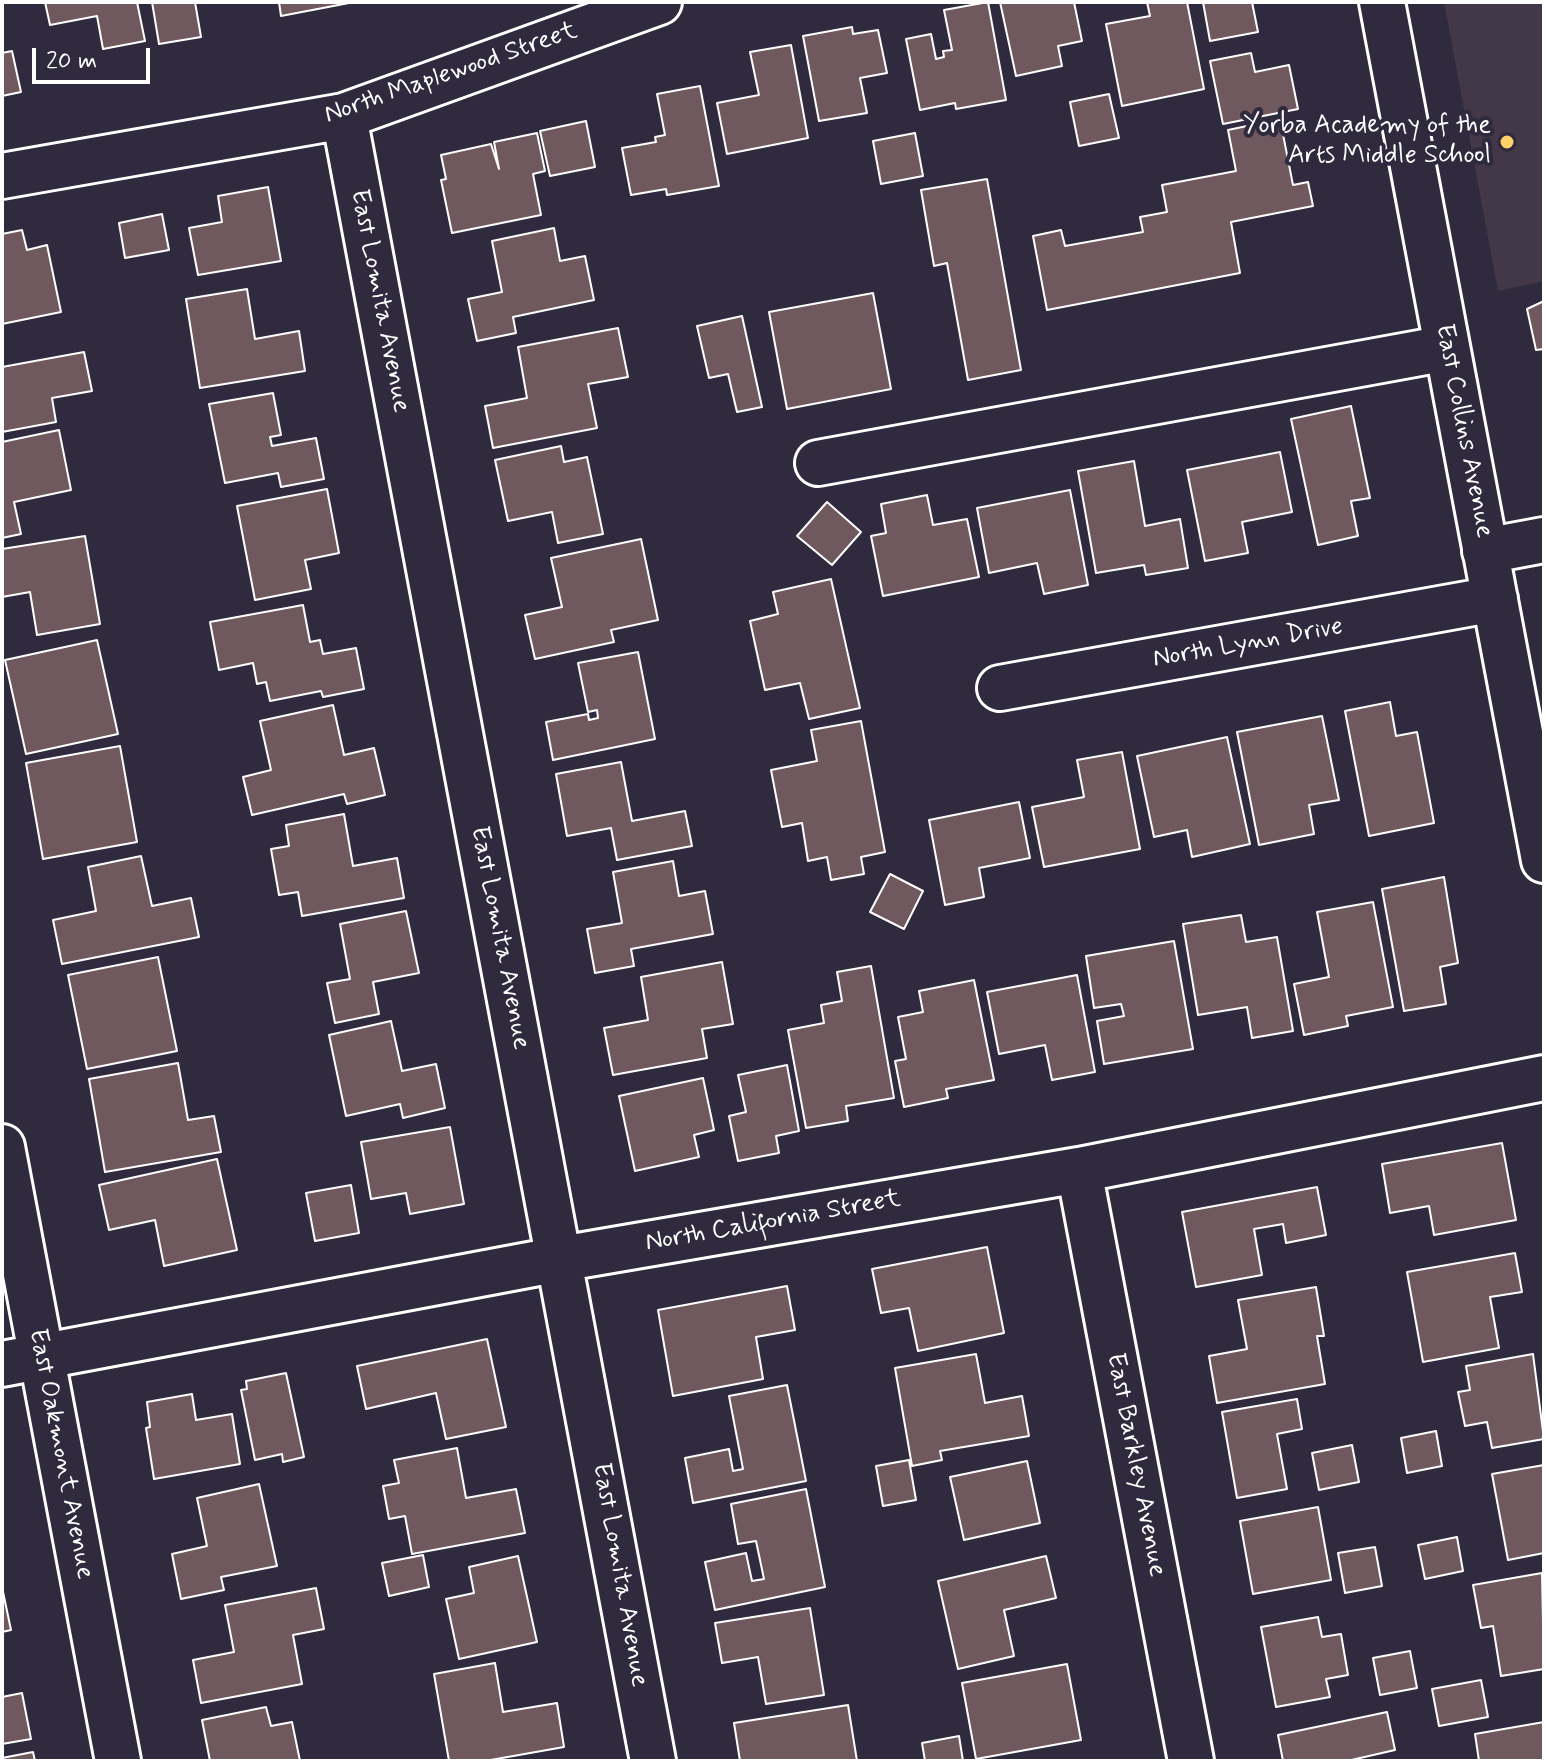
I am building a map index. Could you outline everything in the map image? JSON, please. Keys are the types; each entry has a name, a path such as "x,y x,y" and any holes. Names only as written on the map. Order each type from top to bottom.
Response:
{"street":[{"name":"North Maplewood Street","path":"2,176 344,116 659,2"},
{"name":"East Collins Avenue","path":"1382,2 1544,860"},
{"name":"East Lomita Avenue","path":"344,116 653,1761"},
{"path":"818,463 1447,348"},
{"path":"1485,551 1544,540"},
{"name":"North Lynn Drive","path":"1000,688 1495,599"},
{"name":"North California Street","path":"22,1360 560,1259 1079,1170 1544,1078"},
{"name":"East Oakmont Avenue","path":"2,1147 22,1360 118,1761"},
{"name":"East Barkley Avenue","path":"1079,1170 1191,1761"}],"shaded area":[{"name":"Yorba Academy of the Arts Middle School","path":"1444,2 1544,2 1544,281 1498,291"}],"building":[{"path":"45,2 137,2 145,41 103,49 97,16 50,25"},
{"path":"152,2 195,2 201,37 159,44"},
{"path":"279,2 349,2 349,3 281,16"},
{"path":"988,2 1006,100 956,109 955,103 920,110 906,39 931,34 936,59 944,57 943,51 952,50 944,10"},
{"path":"1000,2 1074,2 1082,41 1058,46 1062,66 1016,76"},
{"path":"1147,2 1187,2 1204,89 1122,106 1106,24 1150,16"},
{"path":"1203,2 1252,2 1258,32 1210,41"},
{"path":"852,27 853,34 878,30 887,73 860,78 867,113 819,121 803,36"},
{"path":"791,45 808,138 727,154 717,103 759,95 750,52"},
{"path":"12,51 21,92 2,96 2,53"},
{"path":"1251,53 1255,72 1289,65 1298,109 1223,124 1210,61"},
{"path":"700,86 719,186 667,195 666,189 631,195 622,148 656,142 655,137 665,135 657,94"},
{"path":"1109,94 1119,138 1079,146 1070,102"},
{"path":"1280,119 1293,185 1308,182 1313,206 1231,222 1240,273 1047,310 1033,236 1061,230 1065,246 1143,232 1140,217 1167,212 1162,185 1236,171 1228,130"},
{"path":"586,121 595,167 550,176 540,131"},
{"path":"537,133 545,171 533,174 541,215 452,233 441,180 446,179 441,155 491,144 499,169 494,142"},
{"path":"915,133 923,176 881,184 873,141"},
{"path":"987,179 1021,370 968,380 947,263 934,266 921,190"},
{"path":"268,187 281,261 198,275 189,228 222,222 218,196"},
{"path":"162,214 169,250 125,258 119,223"},
{"path":"554,228 560,261 585,256 594,300 513,317 516,333 477,341 468,299 502,292 492,241"},
{"path":"22,230 27,250 47,245 61,312 2,324 2,234"},
{"path":"247,289 255,339 299,331 305,371 200,388 186,299"},
{"path":"873,293 891,389 787,409 769,312"},
{"path":"1544,301 1544,349 1536,350 1527,309"},
{"path":"742,316 762,407 737,412 728,374 709,378 697,326"},
{"path":"618,328 628,377 588,384 597,428 493,448 485,406 527,398 518,347"},
{"path":"84,352 92,391 52,398 56,422 2,432 2,367"},
{"path":"273,393 281,435 270,437 272,446 316,438 324,479 281,487 278,473 225,483 209,404"},
{"path":"1351,406 1370,498 1351,501 1358,536 1318,545 1291,419"},
{"path":"59,430 71,490 14,502 21,534 2,538 2,442"},
{"path":"561,446 564,462 587,457 603,534 558,543 552,512 508,521 495,460"},
{"path":"1280,452 1292,512 1242,522 1248,553 1205,561 1187,470"},
{"path":"1134,461 1145,526 1180,519 1188,568 1146,575 1144,565 1096,573 1078,471"},
{"path":"327,489 339,553 305,560 311,589 255,600 237,506"},
{"path":"1070,490 1088,585 1044,594 1037,563 989,573 977,508"},
{"path":"927,495 933,525 967,519 979,577 883,596 871,536 886,533 881,504"},
{"path":"827,502 861,532 832,565 797,536"},
{"path":"85,536 100,624 37,635 30,592 2,597 2,549"},
{"path":"641,539 658,620 611,630 614,642 535,659 525,615 562,607 551,558"},
{"path":"831,579 860,708 809,719 800,683 765,690 750,621 778,614 773,592"},
{"path":"303,605 310,642 320,640 323,654 356,648 364,689 323,697 321,691 270,701 266,682 257,684 253,663 219,670 210,622"},
{"path":"97,640 118,734 26,754 5,660"},
{"path":"638,652 655,739 553,760 546,722 588,714 589,720 598,718 597,710 588,712 578,663"},
{"path":"1390,702 1396,736 1417,732 1434,823 1369,836 1345,711"},
{"path":"333,705 344,755 374,748 385,795 347,804 344,794 252,815 243,777 271,770 260,721"},
{"path":"1322,716 1339,800 1309,805 1314,834 1259,845 1237,732"},
{"path":"861,721 885,852 861,857 864,874 831,880 827,857 808,861 802,823 782,827 771,770 817,761 811,730"},
{"path":"1227,737 1250,844 1192,857 1187,830 1154,837 1137,756"},
{"path":"120,746 137,842 43,859 26,763"},
{"path":"1122,752 1140,849 1044,867 1032,807 1084,797 1077,760"},
{"path":"621,762 632,821 685,811 692,846 617,860 611,828 567,836 556,774"},
{"path":"1019,802 1030,858 979,868 984,897 945,905 929,820"},
{"path":"344,814 353,866 397,858 404,898 302,916 298,892 279,895 271,849 289,846 286,825"},
{"path":"141,856 152,906 191,898 199,937 62,964 53,920 96,911 88,867"},
{"path":"673,861 679,896 705,891 713,934 631,949 634,966 595,973 587,929 622,923 613,872"},
{"path":"890,874 923,891 904,929 870,912"},
{"path":"1444,877 1458,963 1440,967 1446,1004 1404,1011 1382,889"},
{"path":"1373,902 1393,1007 1346,1016 1348,1026 1304,1035 1294,984 1329,977 1317,912"},
{"path":"406,911 419,973 373,982 379,1014 335,1023 327,983 350,979 340,924"},
{"path":"1241,915 1246,942 1277,937 1293,1031 1252,1038 1247,1007 1198,1015 1183,924"},
{"path":"1174,941 1193,1049 1104,1064 1097,1021 1124,1016 1121,1004 1094,1008 1086,956"},
{"path":"158,957 177,1051 87,1069 68,975"},
{"path":"722,962 733,1024 702,1029 707,1058 613,1075 604,1028 648,1020 641,977"},
{"path":"871,966 894,1098 846,1106 848,1121 806,1128 788,1030 824,1023 821,1005 842,1001 837,972"},
{"path":"1077,975 1095,1072 1052,1080 1045,1045 999,1054 987,992"},
{"path":"974,980 994,1080 946,1089 948,1098 904,1107 895,1061 906,1059 898,1017 923,1012 919,991"},
{"path":"391,1021 402,1071 436,1064 445,1108 403,1118 400,1104 346,1116 329,1035"},
{"path":"178,1063 188,1120 214,1116 221,1152 105,1172 89,1079"},
{"path":"787,1065 799,1131 776,1136 779,1153 738,1161 729,1116 746,1112 738,1075"},
{"path":"703,1078 714,1130 694,1135 699,1157 635,1171 619,1096"},
{"path":"450,1127 464,1204 410,1214 406,1193 371,1199 361,1142"},
{"path":"1502,1143 1516,1220 1434,1235 1429,1206 1390,1213 1382,1164"},
{"path":"217,1159 237,1250 164,1266 155,1220 109,1230 99,1185"},
{"path":"351,1185 359,1233 315,1241 306,1193"},
{"path":"1317,1187 1326,1235 1286,1243 1283,1224 1254,1229 1262,1275 1196,1287 1182,1212"},
{"path":"987,1247 1004,1333 918,1351 909,1308 881,1313 872,1269"},
{"path":"1515,1253 1522,1292 1490,1297 1499,1348 1423,1362 1407,1272"},
{"path":"787,1286 795,1330 756,1337 763,1379 673,1396 658,1310"},
{"path":"1316,1287 1324,1336 1317,1336 1325,1384 1217,1403 1209,1356 1247,1349 1238,1300"},
{"path":"487,1339 506,1427 446,1439 436,1393 366,1409 357,1366"},
{"path":"976,1354 985,1403 1022,1396 1029,1436 940,1451 942,1460 912,1466 895,1368"},
{"path":"1533,1354 1544,1439 1492,1448 1487,1422 1465,1426 1458,1392 1470,1390 1466,1366"},
{"path":"286,1373 304,1457 283,1462 282,1454 255,1460 241,1390 247,1389 246,1381"},
{"path":"787,1385 806,1481 693,1503 685,1458 729,1449 733,1471 743,1469 729,1396"},
{"path":"192,1394 196,1420 232,1414 240,1464 154,1479 146,1428 150,1427 147,1402"},
{"path":"1297,1399 1302,1429 1277,1434 1287,1489 1237,1498 1222,1412"},
{"path":"1436,1431 1442,1466 1407,1473 1401,1438"},
{"path":"1352,1445 1359,1482 1319,1490 1312,1453"},
{"path":"457,1448 466,1498 516,1489 525,1533 412,1554 405,1516 389,1519 383,1486 399,1483 394,1460"},
{"path":"909,1460 916,1500 883,1506 876,1466"},
{"path":"1027,1461 1040,1523 964,1540 950,1477"},
{"path":"1544,1465 1544,1553 1508,1560 1492,1474"},
{"path":"259,1484 277,1566 221,1577 224,1590 181,1599 172,1554 207,1546 197,1498"},
{"path":"806,1489 825,1587 715,1610 705,1562 746,1553 752,1581 764,1579 756,1541 738,1544 731,1504"},
{"path":"1318,1507 1331,1580 1253,1594 1240,1521"},
{"path":"1457,1537 1463,1571 1425,1579 1418,1545"},
{"path":"1375,1547 1382,1586 1345,1593 1338,1553"},
{"path":"423,1555 429,1587 389,1596 382,1563"},
{"path":"518,1556 537,1642 459,1659 446,1599 474,1593 469,1567"},
{"path":"1046,1556 1056,1598 1004,1610 1014,1656 958,1669 938,1581"},
{"path":"1542,1573 1544,1669 1501,1676 1493,1626 1481,1628 1473,1585"},
{"path":"2,1587 11,1630 2,1632"},
{"path":"316,1588 324,1629 293,1635 302,1684 201,1703 193,1660 234,1652 225,1605"},
{"path":"810,1608 824,1695 766,1704 758,1657 722,1663 715,1623"},
{"path":"1318,1617 1322,1637 1341,1634 1348,1675 1326,1679 1330,1697 1276,1707 1261,1627"},
{"path":"1410,1651 1417,1688 1380,1695 1373,1658"},
{"path":"495,1663 503,1712 557,1703 564,1747 485,1761 449,1761 434,1674"},
{"path":"1067,1664 1081,1740 976,1759 962,1683"},
{"path":"1481,1680 1488,1717 1439,1726 1432,1689"},
{"path":"22,1693 31,1739 2,1744 2,1697"},
{"path":"848,1705 857,1761 740,1761 734,1723"},
{"path":"266,1707 271,1726 292,1722 300,1761 210,1761 202,1720"},
{"path":"1387,1712 1395,1750 1347,1761 1283,1761 1278,1735"},
{"path":"1544,1722 1544,1761 1479,1761 1475,1734"},
{"path":"959,1736 963,1761 925,1761 922,1743"},
{"path":"33,1752 35,1761 2,1761 2,1758"}],"place":[{"name":"Yorba Academy of the Arts Middle School","path":"1507,142"}]}
